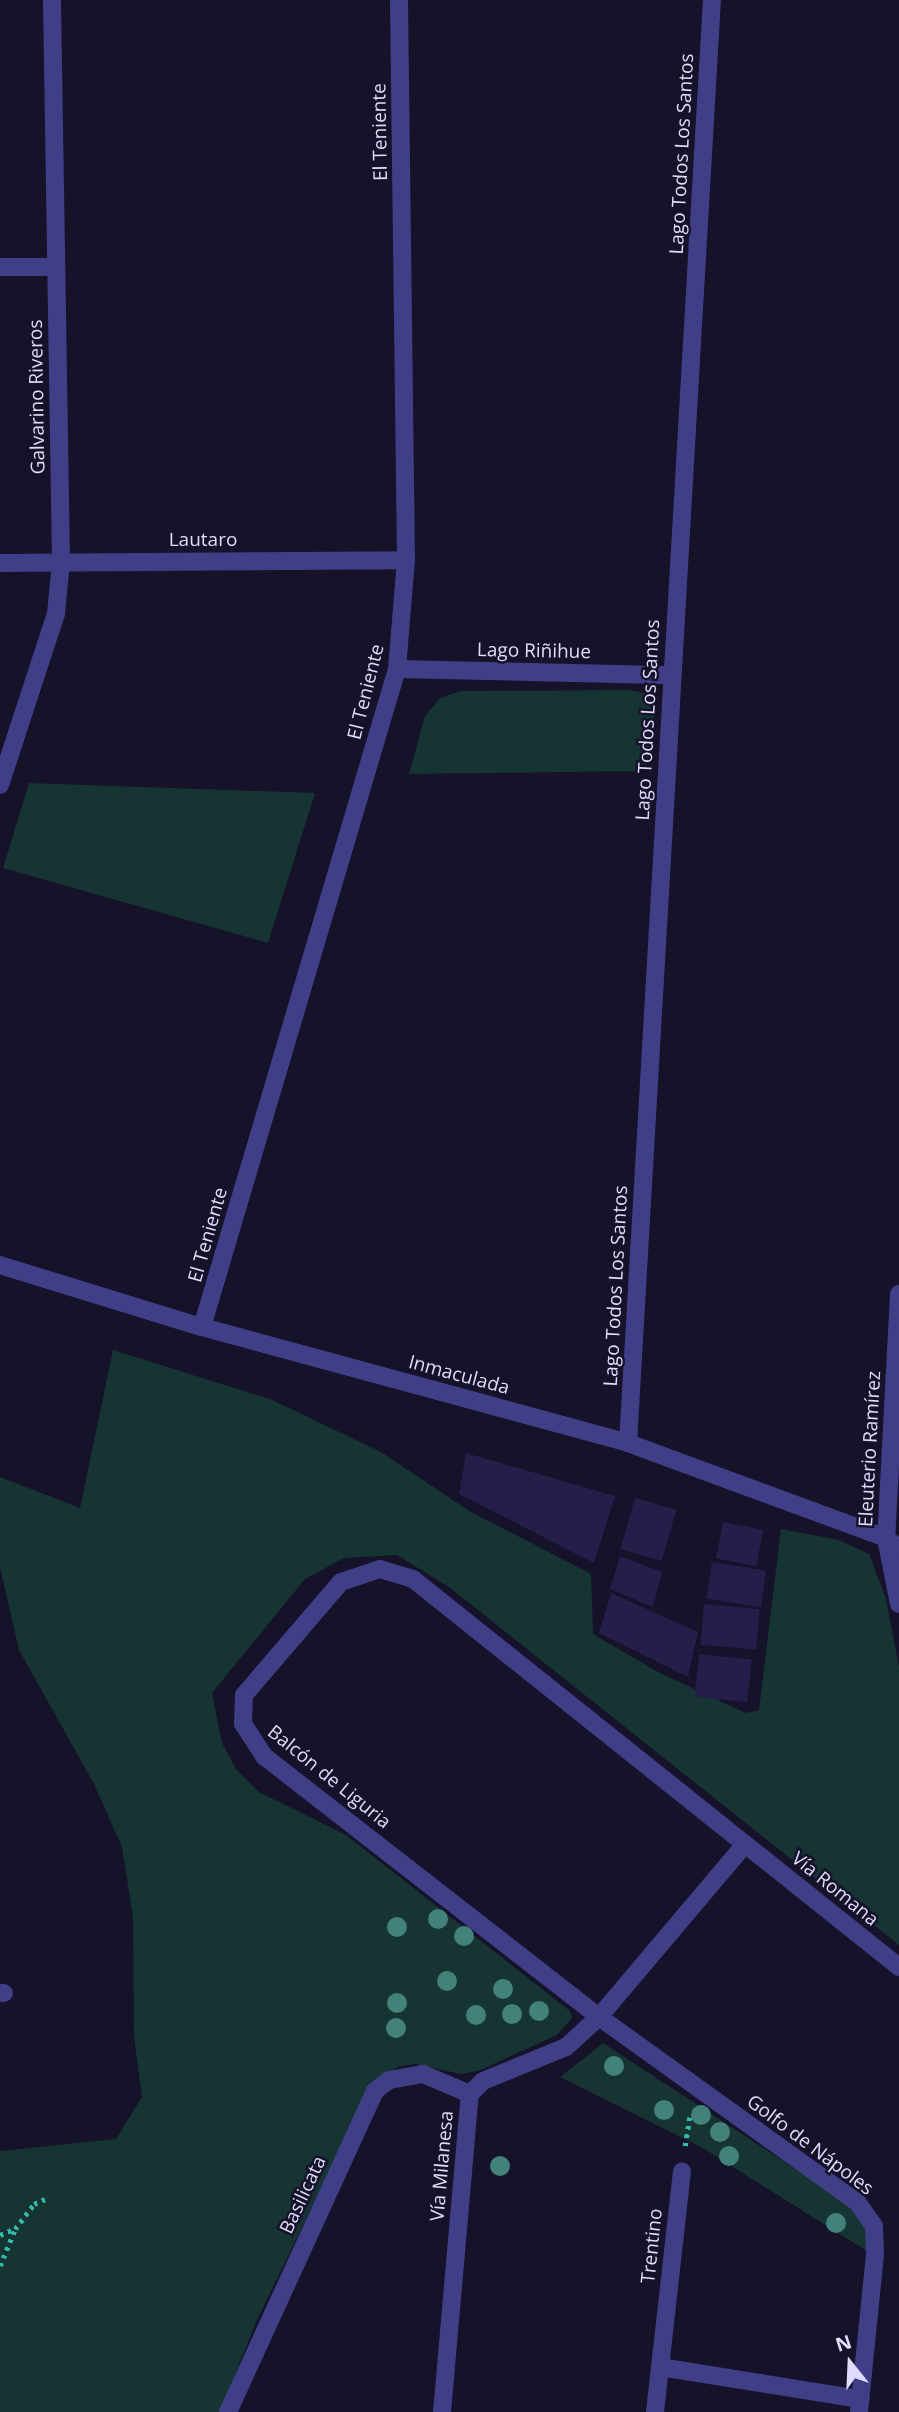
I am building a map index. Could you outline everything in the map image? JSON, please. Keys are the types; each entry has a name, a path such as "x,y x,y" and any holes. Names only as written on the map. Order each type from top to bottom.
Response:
{"street":[{"name":"Galvarino Riveros","path":"0,785 56,614 61,562 52,0"},
{"name":"El Teniente","path":"202,1327 397,668 406,560 399,0"},
{"name":"Lago Todos Los Santos","path":"628,1443 712,0"},
{"path":"0,267 56,267"},
{"name":"Lautaro","path":"0,562 406,560"},
{"name":"Lago Riñihue","path":"397,668 671,674"},
{"name":"Inmaculada","path":"0,1265 202,1327 628,1443 892,1543"},
{"name":"Eleuterio Ramírez","path":"899,1294 892,1543 899,1604"},
{"name":"Balcón de Liguria","path":"599,2017 264,1756 243,1724 244,1695 341,1582 365,1570 391,1570 413,1579 745,1844"},
{"name":"Vía Romana","path":"745,1844 899,1967"},
{"name":"Vía Milanesa","path":"442,2412 470,2094 484,2081 566,2047 599,2017 745,1844"},
{"name":"Golfo de Nápoles","path":"599,2017 858,2203 874,2226 860,2406"},
{"name":"Basilicata","path":"228,2412 375,2091 389,2080 423,2074 470,2094"},
{"name":"Trentino","path":"655,2412 682,2172"},
{"path":"660,2367 860,2406"}],"path":[{"path":"682,2172 693,2085"},
{"path":"0,2266 15,2229 34,2204 44,2199"},
{"path":"0,2235 15,2229"}],"green space":[{"path":"630,690 648,694 655,707 646,771 409,774 425,716 440,698 461,691"},
{"path":"29,783 315,793 268,943 3,868"},
{"path":"113,1350 270,1399 381,1452 471,1512 591,1574 593,1634 658,1672 746,1713 759,1710 781,1529 839,1540 869,1554 886,1599 899,1667 899,1945 449,1587 397,1555 344,1558 305,1579 212,1693 222,1743 236,1769 259,1792 346,1835 570,2011 572,2018 557,2035 478,2071 461,2074 415,2064 400,2066 372,2083 257,2320 220,2412 0,2412 0,2151 116,2139 142,2097 134,2037 133,1917 122,1847 94,1784 19,1650 0,1567 0,1477 80,1508"},
{"path":"603,2043 849,2204 869,2233 870,2253 701,2147 560,2077"}],"building":[{"path":"466,1453 615,1496 594,1563 459,1494"},
{"path":"635,1498 676,1510 662,1561 620,1549"},
{"path":"723,1522 763,1530 756,1566 716,1558"},
{"path":"620,1556 662,1572 653,1607 610,1589"},
{"path":"712,1562 766,1571 761,1607 706,1599"},
{"path":"611,1593 698,1632 688,1677 599,1633"},
{"path":"704,1604 760,1609 756,1650 700,1645"},
{"path":"699,1654 752,1660 747,1702 695,1697"}]}
